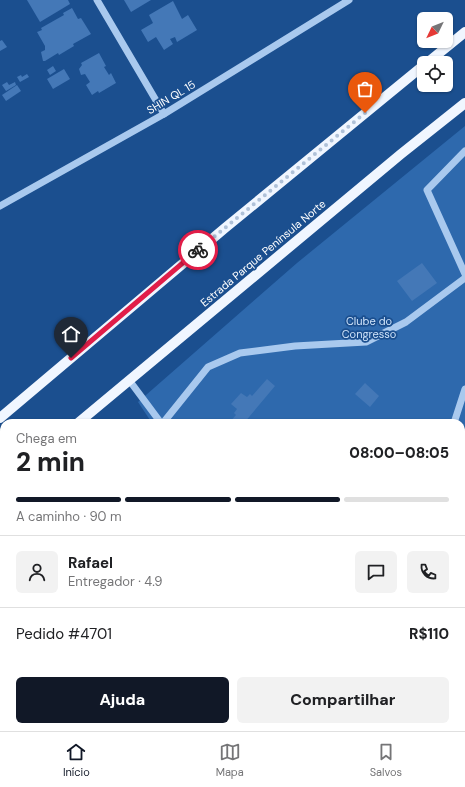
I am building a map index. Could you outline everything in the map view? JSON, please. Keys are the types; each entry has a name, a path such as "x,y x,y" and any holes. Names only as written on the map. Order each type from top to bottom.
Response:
{"main road":[{"path":"435,56 465,32"},
{"path":"0,418 225,228 417,71"},
{"name":"Estrada Parque Península Norte","path":"83,419 401,154 465,103"}],"street":[{"path":"97,0 164,114"},
{"name":"SHIN QL 15","path":"0,206 164,114 349,0"},
{"path":"465,151 427,190 465,274"},
{"path":"165,419 208,367 240,353 295,346 366,342 406,322 465,278"},
{"path":"129,380 159,419"},
{"path":"455,419 465,389"}],"green space":[{"name":"Clube do Congresso","path":"465,126 465,419 149,419 138,402 297,263"}],"building":[{"path":"27,0 68,0 70,4 40,22"},
{"path":"124,0 151,0 131,12"},
{"path":"173,1 182,19 188,15 197,30 177,42 175,37 170,39 173,44 164,50 156,37 148,42 141,30 153,23 149,15"},
{"path":"72,8 78,19 81,18 91,34 73,44 74,46 59,55 58,53 43,61 41,52 45,50 45,46 37,32 42,30 41,28 64,15 63,13"},
{"path":"2,40 7,47 0,51 0,41"},
{"path":"99,53 106,66 104,67 109,75 111,73 116,83 99,93 98,91 92,95 86,85 90,82 85,74 81,75 79,69 82,65 81,63"},
{"path":"53,66 56,71 50,75 47,70"},
{"path":"64,69 70,79 53,89 47,79"},
{"path":"27,74 29,77 20,82 17,77 21,75 22,77"},
{"path":"7,82 9,85 15,82 16,85 6,91 2,85"},
{"path":"17,85 21,91 6,101 2,95"},
{"path":"422,263 437,283 412,301 397,281"},
{"path":"267,379 275,386 247,419 232,419 236,415 234,413 237,409 231,404 241,393 247,397 250,394 252,396"},
{"path":"365,383 379,396 370,407 355,394"}],"way so far":[{"path":"198,250 365,113"}],"route":[{"path":"71,358 198,250"}]}
